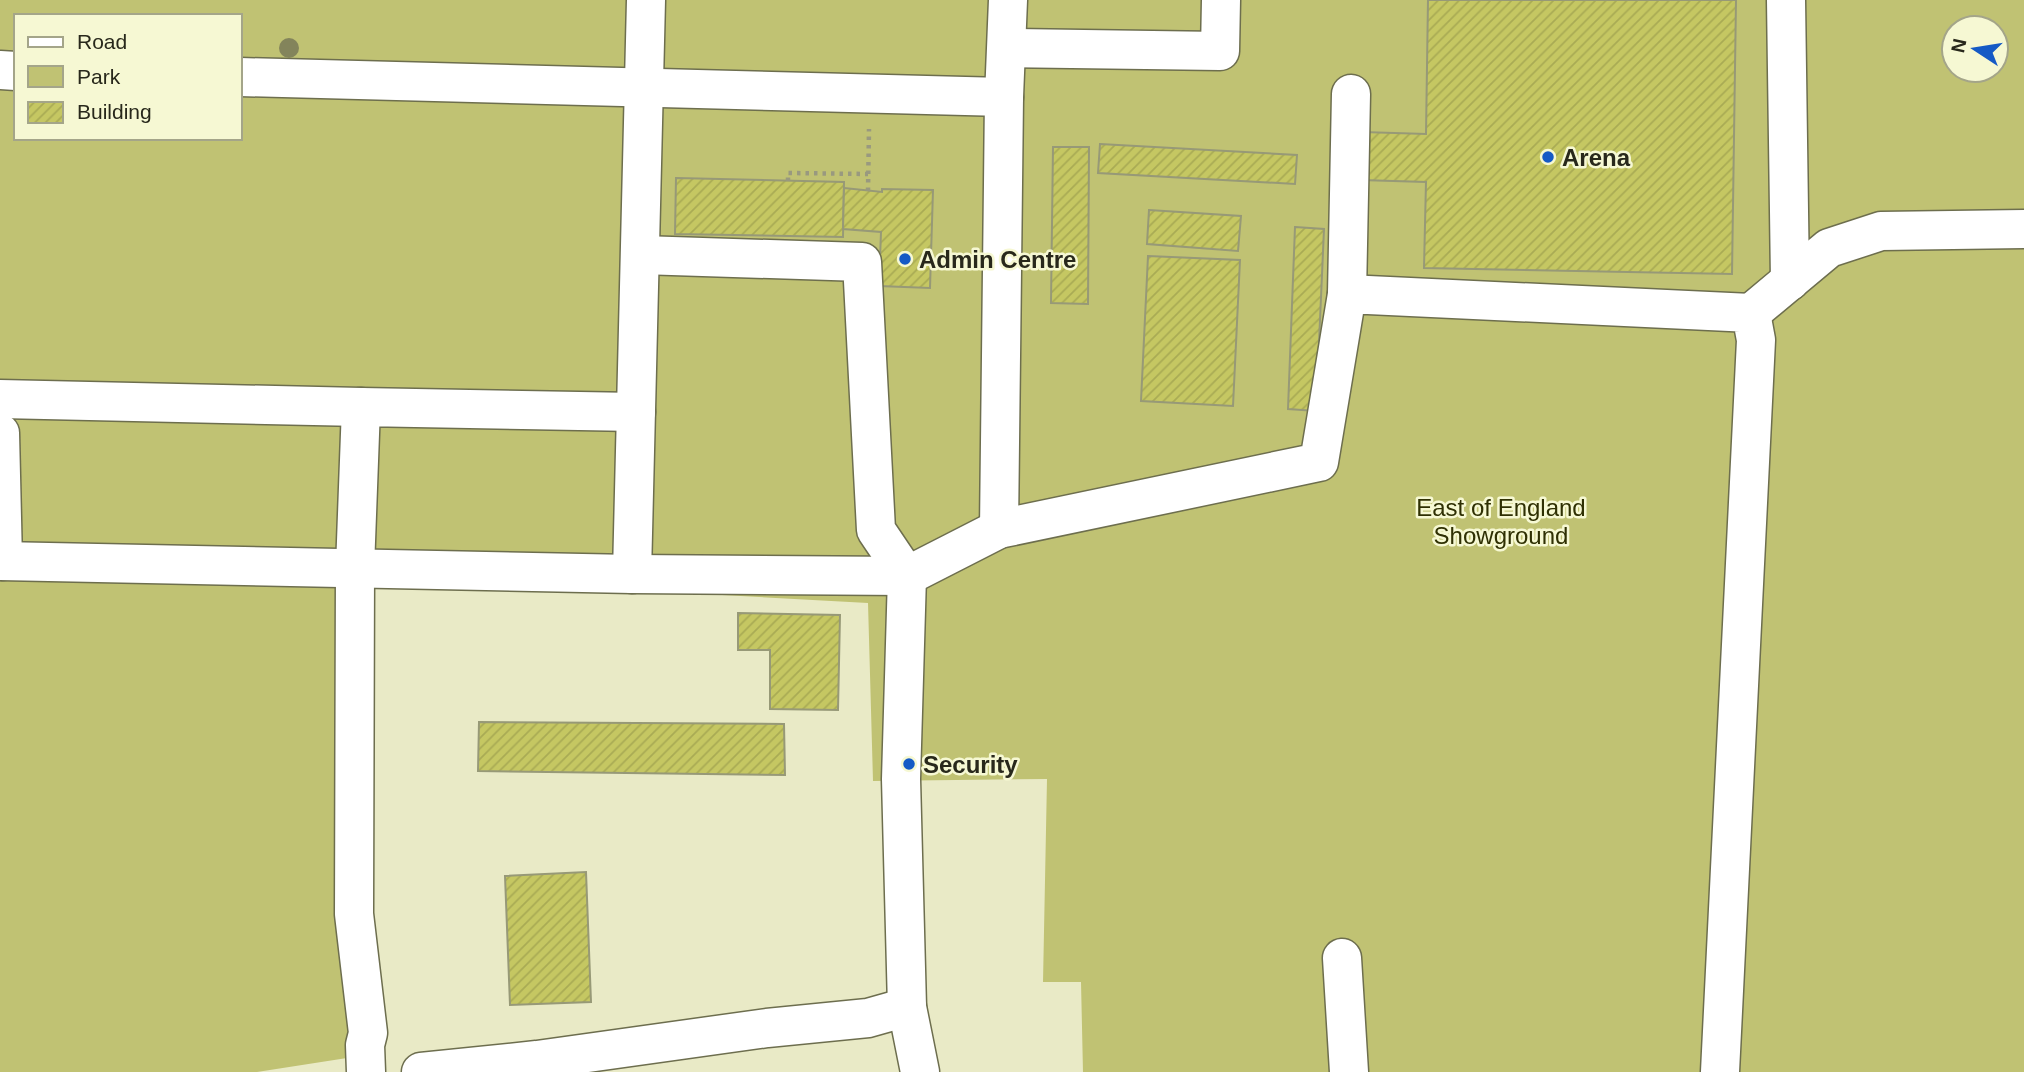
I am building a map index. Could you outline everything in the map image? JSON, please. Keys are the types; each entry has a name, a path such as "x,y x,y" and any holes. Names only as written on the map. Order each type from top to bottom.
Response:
{"lane":[{"path":"632,574 646,0"},
{"path":"999,529 1004,97 1008,0"},
{"path":"1007,48 1220,51 1221,0"},
{"path":"1786,0 1790,281"},
{"path":"242,76 1004,97"},
{"path":"0,433 1,561 632,574 907,576 999,529 1319,462 1347,294 1351,94"},
{"path":"1347,294 1751,313 1829,248 1881,231 2024,229"},
{"path":"641,255 862,262 876,530 907,576 901,779 908,1007 920,1072"},
{"path":"1720,1072 1756,340 1751,313"},
{"path":"0,399 636,412"},
{"path":"361,407 355,569 354,914 368,1033 365,1045 366,1072"},
{"path":"1342,958 1349,1072"},
{"path":"421,1072 537,1060 766,1028 868,1018 908,1007"}],"path":[{"path":"869,191 871,93"},
{"path":"788,181 788,173 868,174"}],"green space":[{"name":"East of England Showground","path":"0,0 2024,0 2024,1072 1083,1072 1081,982 1043,982 1047,779 873,781 868,603 369,576 347,1058 257,1072 0,1072"}],"building":[{"name":"Arena","path":"1428,0 1736,0 1732,274 1424,268 1426,182 1361,180 1363,132 1426,134"},
{"path":"1100,144 1297,155 1295,184 1098,173"},
{"path":"1053,147 1089,147 1088,304 1051,303"},
{"path":"676,178 844,182 843,237 675,234"},
{"name":"Admin Centre","path":"844,188 882,192 882,189 933,190 930,288 879,286 881,232 843,229"},
{"path":"1149,210 1241,216 1238,251 1147,244"},
{"path":"1295,227 1324,229 1316,411 1288,409"},
{"path":"1148,256 1240,260 1233,406 1141,401"},
{"path":"738,613 840,615 838,710 770,709 770,650 738,650"},
{"path":"479,722 784,724 785,775 478,771"},
{"path":"586,872 591,1002 510,1005 505,876"}],"place":[{"name":"Arena","path":"1548,157"},
{"name":"Admin Centre","path":"905,259"},
{"name":"Security","path":"909,764"}]}
